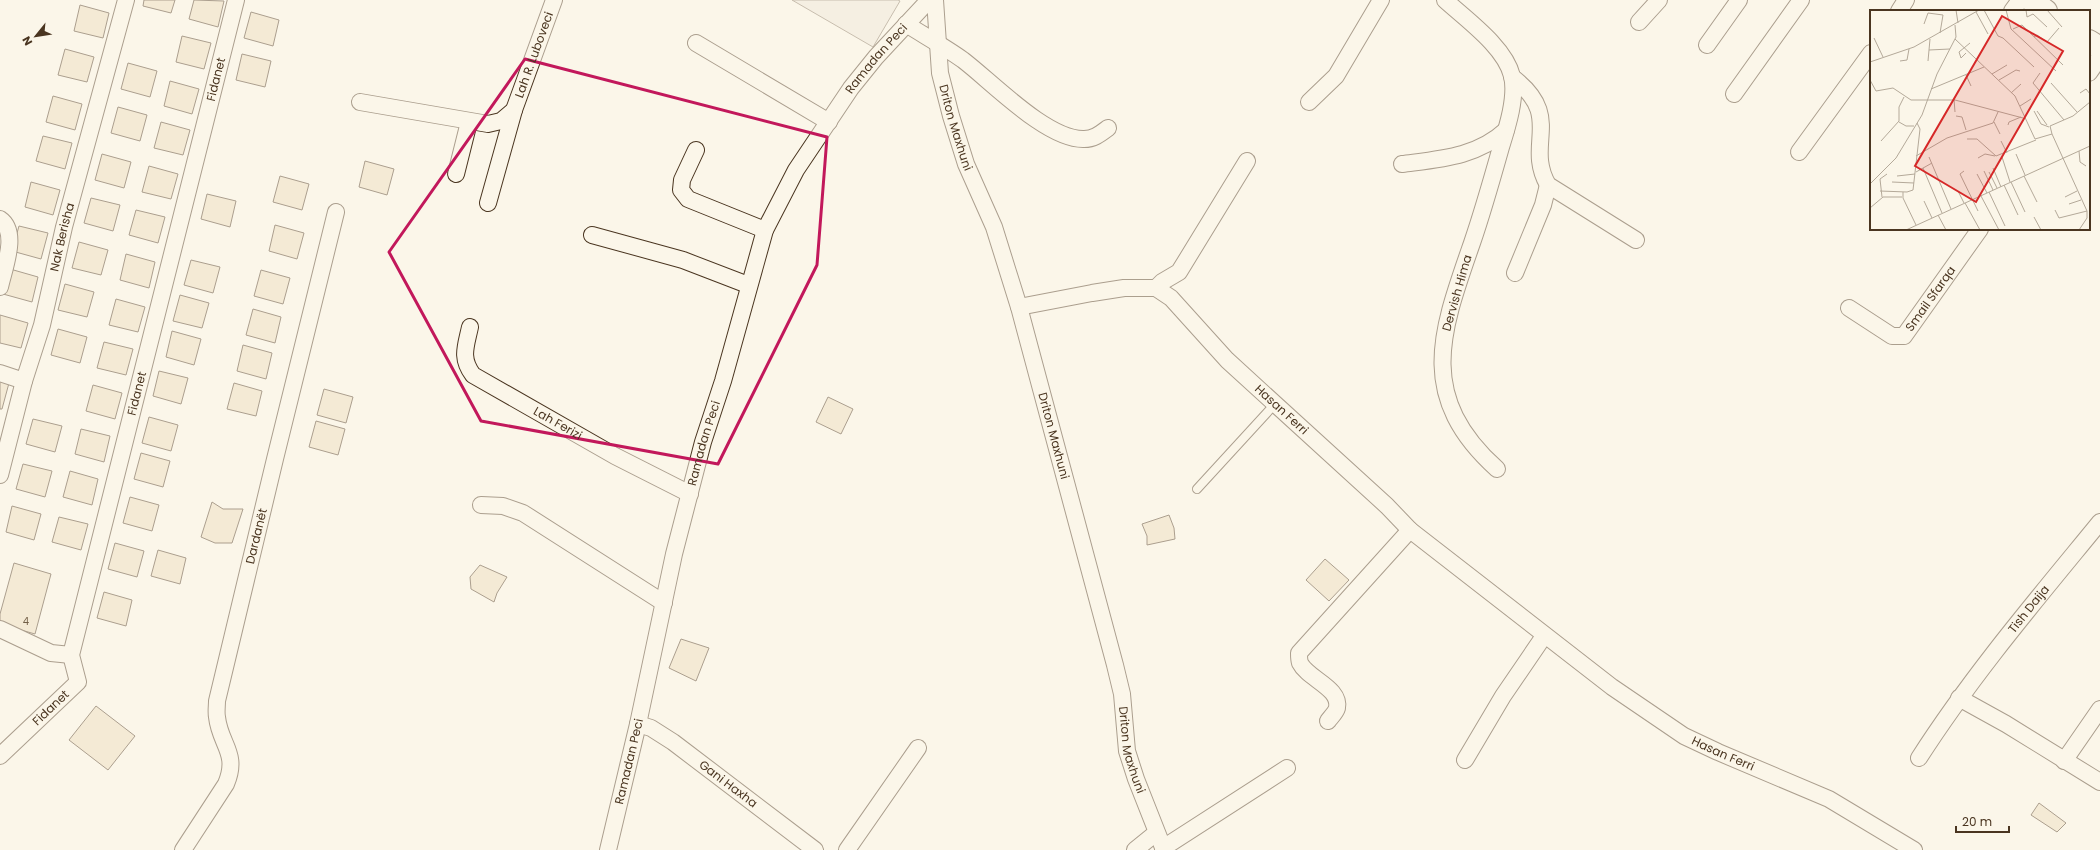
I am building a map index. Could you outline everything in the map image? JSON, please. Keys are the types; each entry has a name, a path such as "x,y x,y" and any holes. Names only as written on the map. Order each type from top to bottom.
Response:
{"main road":[{"path":"2031,0 2045,10"},
{"path":"2090,42 2100,48"}],"street":[{"name":"Nak Berisha","path":"0,475 24,381 42,325 64,227 126,0"},
{"name":"Fidanet","path":"0,756 78,682 71,655 236,0"},
{"name":"Lah R. Luboveci","path":"488,203 514,110 554,0"},
{"name":"Ramadan Peci","path":"608,850 638,724 674,554 748,285 765,230 796,170 855,83 876,57 929,0"},
{"name":"Driton Maxhuni","path":"935,0 940,74 951,116 966,164 994,227 1019,307 1115,665 1122,694 1127,751 1163,849 1287,768"},
{"path":"1309,102 1336,76 1381,0"},
{"name":"Dervish Hima","path":"1445,0 1487,38 1503,57 1512,76 1512,104 1506,130 1453,298 1444,332 1442,366 1447,395 1455,417 1472,443 1497,468"},
{"path":"1639,22 1659,0"},
{"path":"1707,45 1739,0"},
{"path":"1734,94 1801,0"},
{"path":"1900,10 1906,0"},
{"path":"2013,10 2020,0"},
{"path":"906,24 962,59 1030,116 1060,134 1083,139 1097,137 1108,128"},
{"path":"696,43 829,122"},
{"path":"1799,152 1870,55"},
{"path":"2090,71 2100,56"},
{"name":"Dervish Hima","path":"1512,76 1523,85 1534,98 1540,111 1542,127 1539,161 1542,174 1548,185"},
{"name":"Lah R. Luboveci","path":"360,102 469,122 488,124 501,121 514,110"},
{"path":"456,174 469,122"},
{"path":"1402,164 1440,159 1481,148 1494,142 1506,130"},
{"path":"696,150 682,180 681,190 688,198 765,230"},
{"path":"1019,307 1124,288 1156,288 1179,272 1247,161"},
{"path":"1515,273 1543,205 1548,185 1636,240"},
{"name":"Dardanët","path":"183,850 226,784 231,773 232,763 217,717 217,701 336,212"},
{"path":"0,219 5,222 9,229 10,240 0,287"},
{"name":"Smail Sfarqa","path":"1849,308 1892,336 1904,336 1979,230"},
{"path":"592,235 683,260 748,285"},
{"name":"Hasan Ferri","path":"1156,288 1171,298 1227,360 1387,506 1410,530 1453,562 1544,636 1612,687 1684,736 1829,799 1914,850"},
{"name":"Lah Ferizi","path":"470,327 464,354 466,366 473,375 615,456 690,494"},
{"path":"0,373 24,381"},
{"path":"482,505 503,506 523,513 664,603"},
{"name":"Tish Daija","path":"1919,758 1959,698 2100,522"},
{"path":"1328,721 1337,709 1337,700 1332,692 1309,673 1300,663 1299,654 1410,530"},
{"path":"0,629 51,653 71,655"},
{"path":"1465,760 1503,696 1544,636"},
{"path":"1959,698 2006,724 2100,782"},
{"path":"2064,760 2100,710"},
{"name":"Gani Haxha","path":"638,724 651,728 673,742 815,850"},
{"path":"847,850 918,748"},
{"path":"1135,850 1156,833"}],"lane":[{"path":"1197,489 1275,404"}],"highlighted area":[{"path":"525,59 827,137 817,265 718,464 481,421 389,252"}],"shaded area":[{"path":"792,0 898,0 900,1 873,47"}],"building":[{"path":"144,0 175,0 171,13 143,6"},
{"path":"194,0 224,1 218,27 189,19"},
{"path":"80,5 109,13 103,38 74,31"},
{"path":"251,12 279,20 273,46 244,38"},
{"path":"182,36 211,43 204,69 176,62"},
{"path":"65,49 94,57 87,82 58,75"},
{"path":"242,54 271,61 265,87 236,80"},
{"path":"128,63 157,71 150,97 121,89"},
{"path":"170,81 199,89 192,114 164,106"},
{"path":"53,96 82,104 75,130 46,122"},
{"path":"118,107 147,115 140,141 111,133"},
{"path":"161,122 190,130 183,155 154,148"},
{"path":"43,136 72,143 65,169 36,161"},
{"path":"102,154 131,162 124,188 95,180"},
{"path":"365,161 394,169 387,195 359,187"},
{"path":"149,166 178,174 171,199 142,192"},
{"path":"280,176 309,184 302,210 273,202"},
{"path":"31,182 60,190 53,215 25,207"},
{"path":"207,194 236,201 230,227 201,219"},
{"path":"91,198 120,205 113,231 84,223"},
{"path":"136,210 165,217 158,243 129,235"},
{"path":"275,225 304,233 297,259 269,251"},
{"path":"19,226 48,233 41,259 12,251"},
{"path":"79,242 108,250 101,275 72,268"},
{"path":"126,254 155,262 149,288 120,280"},
{"path":"191,260 220,267 213,293 184,285"},
{"path":"10,269 38,277 32,302 3,294"},
{"path":"261,270 290,278 283,304 254,296"},
{"path":"65,284 94,292 87,317 58,310"},
{"path":"180,295 209,303 202,328 173,321"},
{"path":"116,299 145,307 138,332 109,325"},
{"path":"253,309 281,317 275,343 246,335"},
{"path":"0,315 28,323 21,348 0,343"},
{"path":"58,329 87,337 80,363 51,355"},
{"path":"172,331 201,339 194,365 166,357"},
{"path":"104,342 133,349 126,375 97,368"},
{"path":"243,345 272,353 266,379 237,371"},
{"path":"159,371 188,378 181,404 153,396"},
{"path":"0,381 9,383 2,409 0,409"},
{"path":"234,383 262,391 256,416 227,409"},
{"path":"93,385 122,393 115,419 86,411"},
{"path":"324,389 353,397 346,423 317,415"},
{"path":"828,397 853,409 841,434 816,422"},
{"path":"149,417 178,425 171,451 142,443"},
{"path":"33,419 62,426 55,452 26,444"},
{"path":"316,421 345,429 338,455 309,447"},
{"path":"81,429 110,436 104,462 75,454"},
{"path":"141,453 170,461 163,487 134,479"},
{"path":"23,464 52,471 45,497 16,489"},
{"path":"70,471 98,479 92,505 63,497"},
{"path":"130,497 159,505 152,531 123,523"},
{"path":"212,502 223,509 243,509 232,543 215,543 201,537"},
{"path":"12,506 41,514 34,540 6,532"},
{"path":"1169,515 1174,528 1175,539 1147,545 1147,536 1142,524"},
{"path":"59,517 88,524 81,550 52,542"},
{"path":"115,543 144,551 137,577 108,569"},
{"path":"158,550 186,558 180,584 151,576"},
{"path":"1325,559 1349,580 1329,601 1306,580"},
{"path":"14,563 51,574 35,634 0,624 0,614"},
{"path":"480,565 507,577 497,593 494,602 471,589 470,577"},
{"path":"104,592 132,600 126,626 97,618"},
{"path":"681,639 709,648 696,681 669,668"},
{"path":"96,706 135,736 108,770 69,740"},
{"path":"2039,803 2066,823 2057,832 2031,815"}]}
